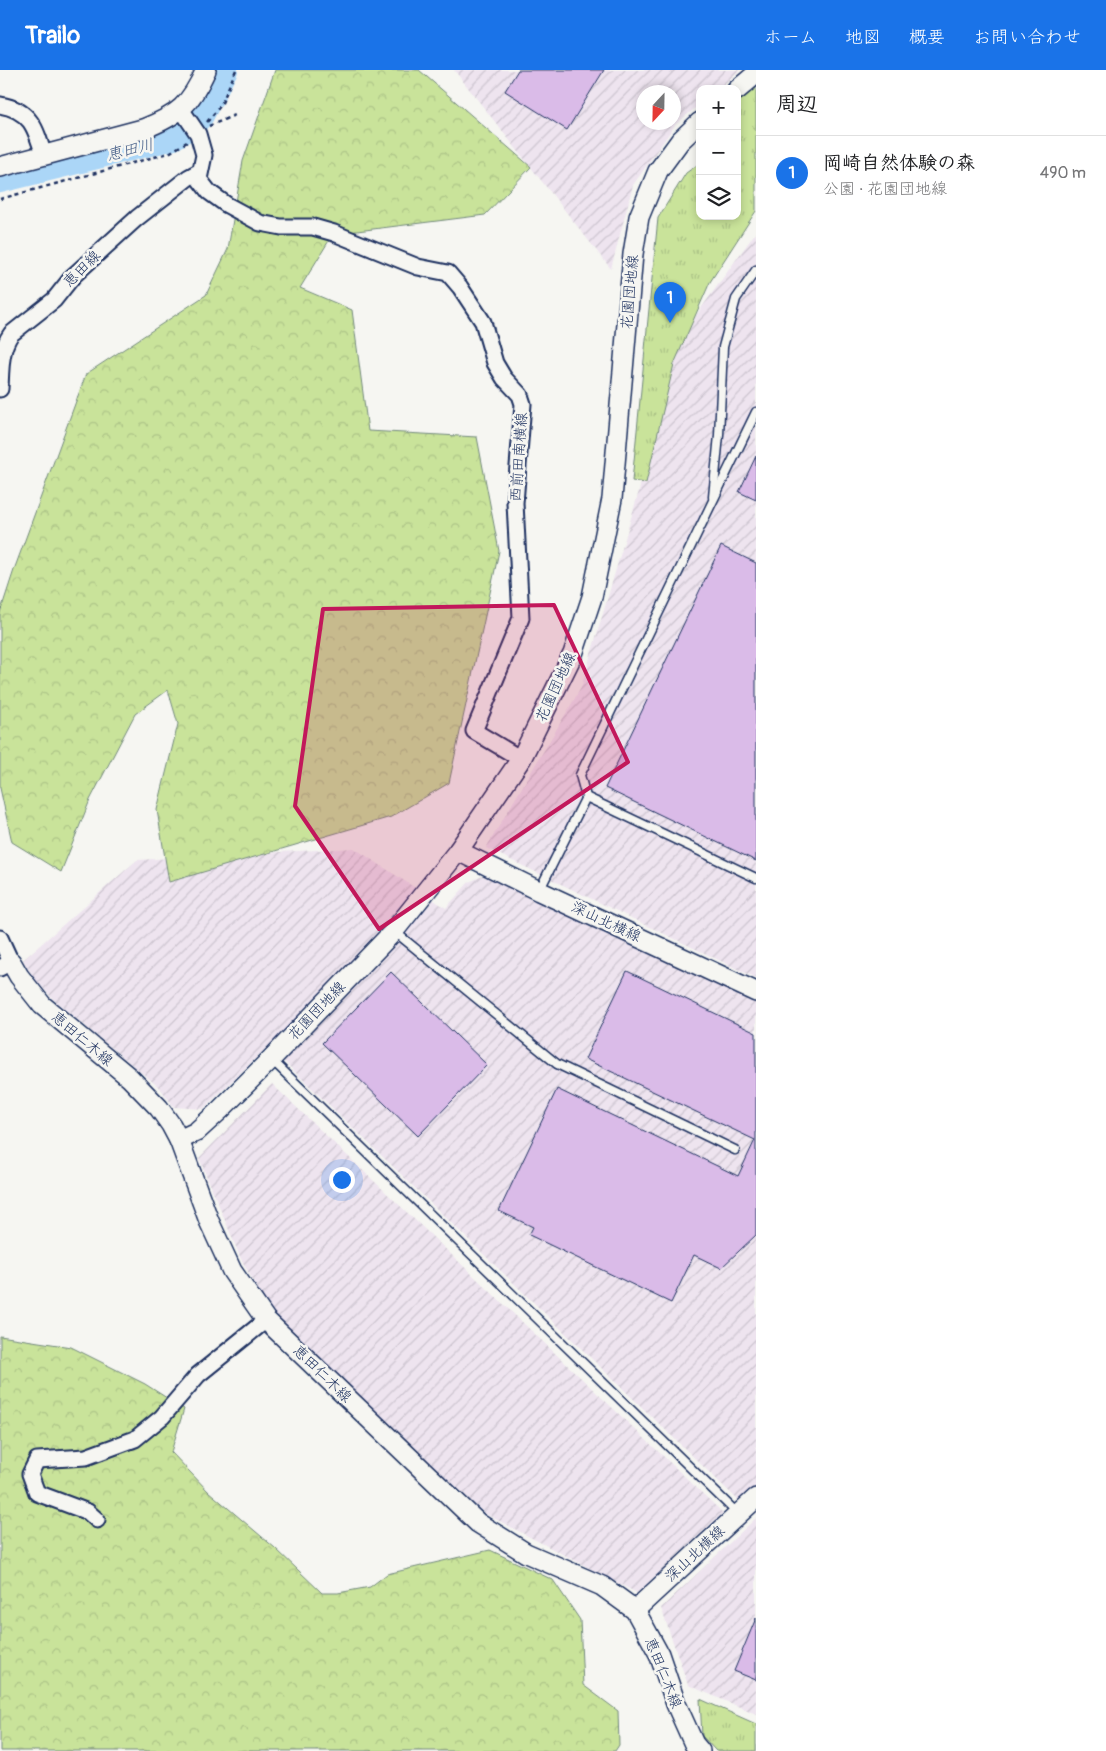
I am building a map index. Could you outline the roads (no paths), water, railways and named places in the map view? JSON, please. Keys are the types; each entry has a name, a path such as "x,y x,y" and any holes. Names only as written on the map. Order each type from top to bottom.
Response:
{"street":[{"path":"0,167 143,129 170,118 183,111 206,70"},
{"path":"741,87 756,74"},
{"path":"0,105 25,115 30,120 37,132 44,156"},
{"path":"183,111 197,132 204,155 200,171"},
{"name":"花園団地線","path":"179,1140 196,1132 271,1059 394,931 458,851 521,759 573,654 592,597 612,499 633,254 639,217 658,170 680,141 696,126"},
{"name":"西前田南横線","path":"200,171 199,179 210,192 228,205 260,223 281,227 313,227 334,233 418,266 448,273 483,322 495,363 504,378 520,395 523,404 515,503 521,618 474,731 521,759"},
{"name":"恵田線","path":"0,389 3,350 11,334 54,300 73,276 137,218 189,177 200,171"},
{"name":"深山北横線","path":"458,851 756,992"},
{"name":"恵田仁木線","path":"0,938 6,965 19,976 42,1005 142,1090 163,1114 179,1140 209,1221 232,1272 266,1320 478,1523 526,1553 602,1586 634,1610 659,1654 676,1704 694,1744 700,1751"},
{"path":"98,1520 88,1512 37,1493 30,1474 37,1460 86,1457 135,1439 162,1417 198,1376 266,1320"},
{"name":"深山北横線","path":"634,1610 756,1498"}],"lane":[{"path":"712,504 719,435 723,347 736,299 756,270"},
{"path":"540,891 586,797 580,774 756,412"},
{"path":"586,797 756,878"},
{"path":"394,931 557,1064 735,1150"},
{"path":"271,1059 738,1514"}],"waterway":[{"name":"恵田川","path":"0,182 174,139 197,123 203,116 227,70"}],"place":[{"name":"岡崎自然体験の森","path":"670,323"}]}
